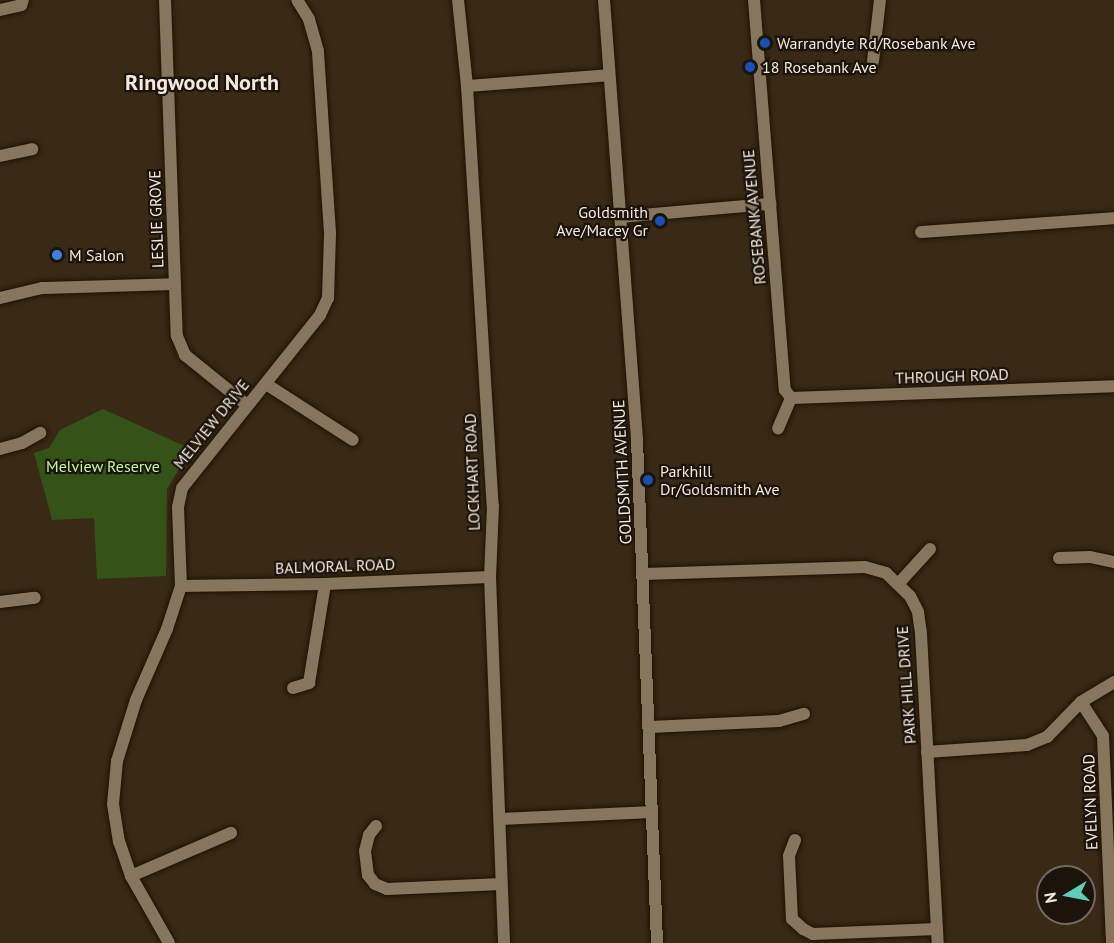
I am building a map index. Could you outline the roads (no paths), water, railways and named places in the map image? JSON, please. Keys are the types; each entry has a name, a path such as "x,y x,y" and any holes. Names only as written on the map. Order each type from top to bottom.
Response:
{"street":[{"path":"0,10 21,5 24,0"},
{"name":"LESLIE GROVE","path":"165,0 179,346 204,372 248,405"},
{"name":"MELVIEW DRIVE","path":"169,943 131,876 119,842 113,804 117,761 136,700 168,629 180,586 178,507 182,488 321,315 328,298 331,279 318,51 309,19 297,0"},
{"name":"LOCKHART ROAD","path":"458,0 467,86 493,506 490,577 504,943"},
{"name":"GOLDSMITH AVENUE","path":"604,0 637,440 657,943"},
{"name":"ROSEBANK AVENUE","path":"754,0 785,390 790,398"},
{"path":"873,61 880,0"},
{"path":"467,86 609,75"},
{"path":"0,156 32,149"},
{"path":"620,217 770,204"},
{"path":"921,232 1114,218"},
{"path":"0,298 42,288 175,284"},
{"path":"266,384 353,440"},
{"name":"THROUGH ROAD","path":"790,398 1114,386"},
{"path":"778,428 790,398"},
{"path":"0,449 22,443 40,433"},
{"path":"899,583 930,549"},
{"path":"1059,558 1090,557 1114,562"},
{"name":"PARK HILL DRIVE","path":"644,574 845,566 865,567 886,573 899,583 918,612 921,633 938,943"},
{"name":"BALMORAL ROAD","path":"180,586 325,584 490,577"},
{"path":"293,688 309,683 325,584"},
{"path":"0,602 35,598"},
{"path":"927,752 1027,745 1047,737 1081,702 1114,682"},
{"name":"EVELYN ROAD","path":"1081,702 1103,736 1112,943"},
{"path":"650,727 779,721 804,714"},
{"path":"500,819 652,812"},
{"path":"376,826 369,835 365,851 368,874 375,884 387,889 501,884"},
{"path":"131,876 231,833"},
{"path":"795,840 789,856 792,919 803,929 813,934 937,929"}],"place":[{"name":"Warrandyte Rd/Rosebank Ave","path":"765,43"},
{"name":"18 Rosebank Ave","path":"750,67"},
{"name":"Goldsmith Ave/Macey Gr","path":"660,221"},
{"name":"M Salon","path":"57,255"},
{"name":"Parkhill Dr/Goldsmith Ave","path":"648,480"}],"district":[{"name":"Ringwood North","path":"202,83"}],"park label":[{"name":"Melview Reserve","path":"103,466"}]}
